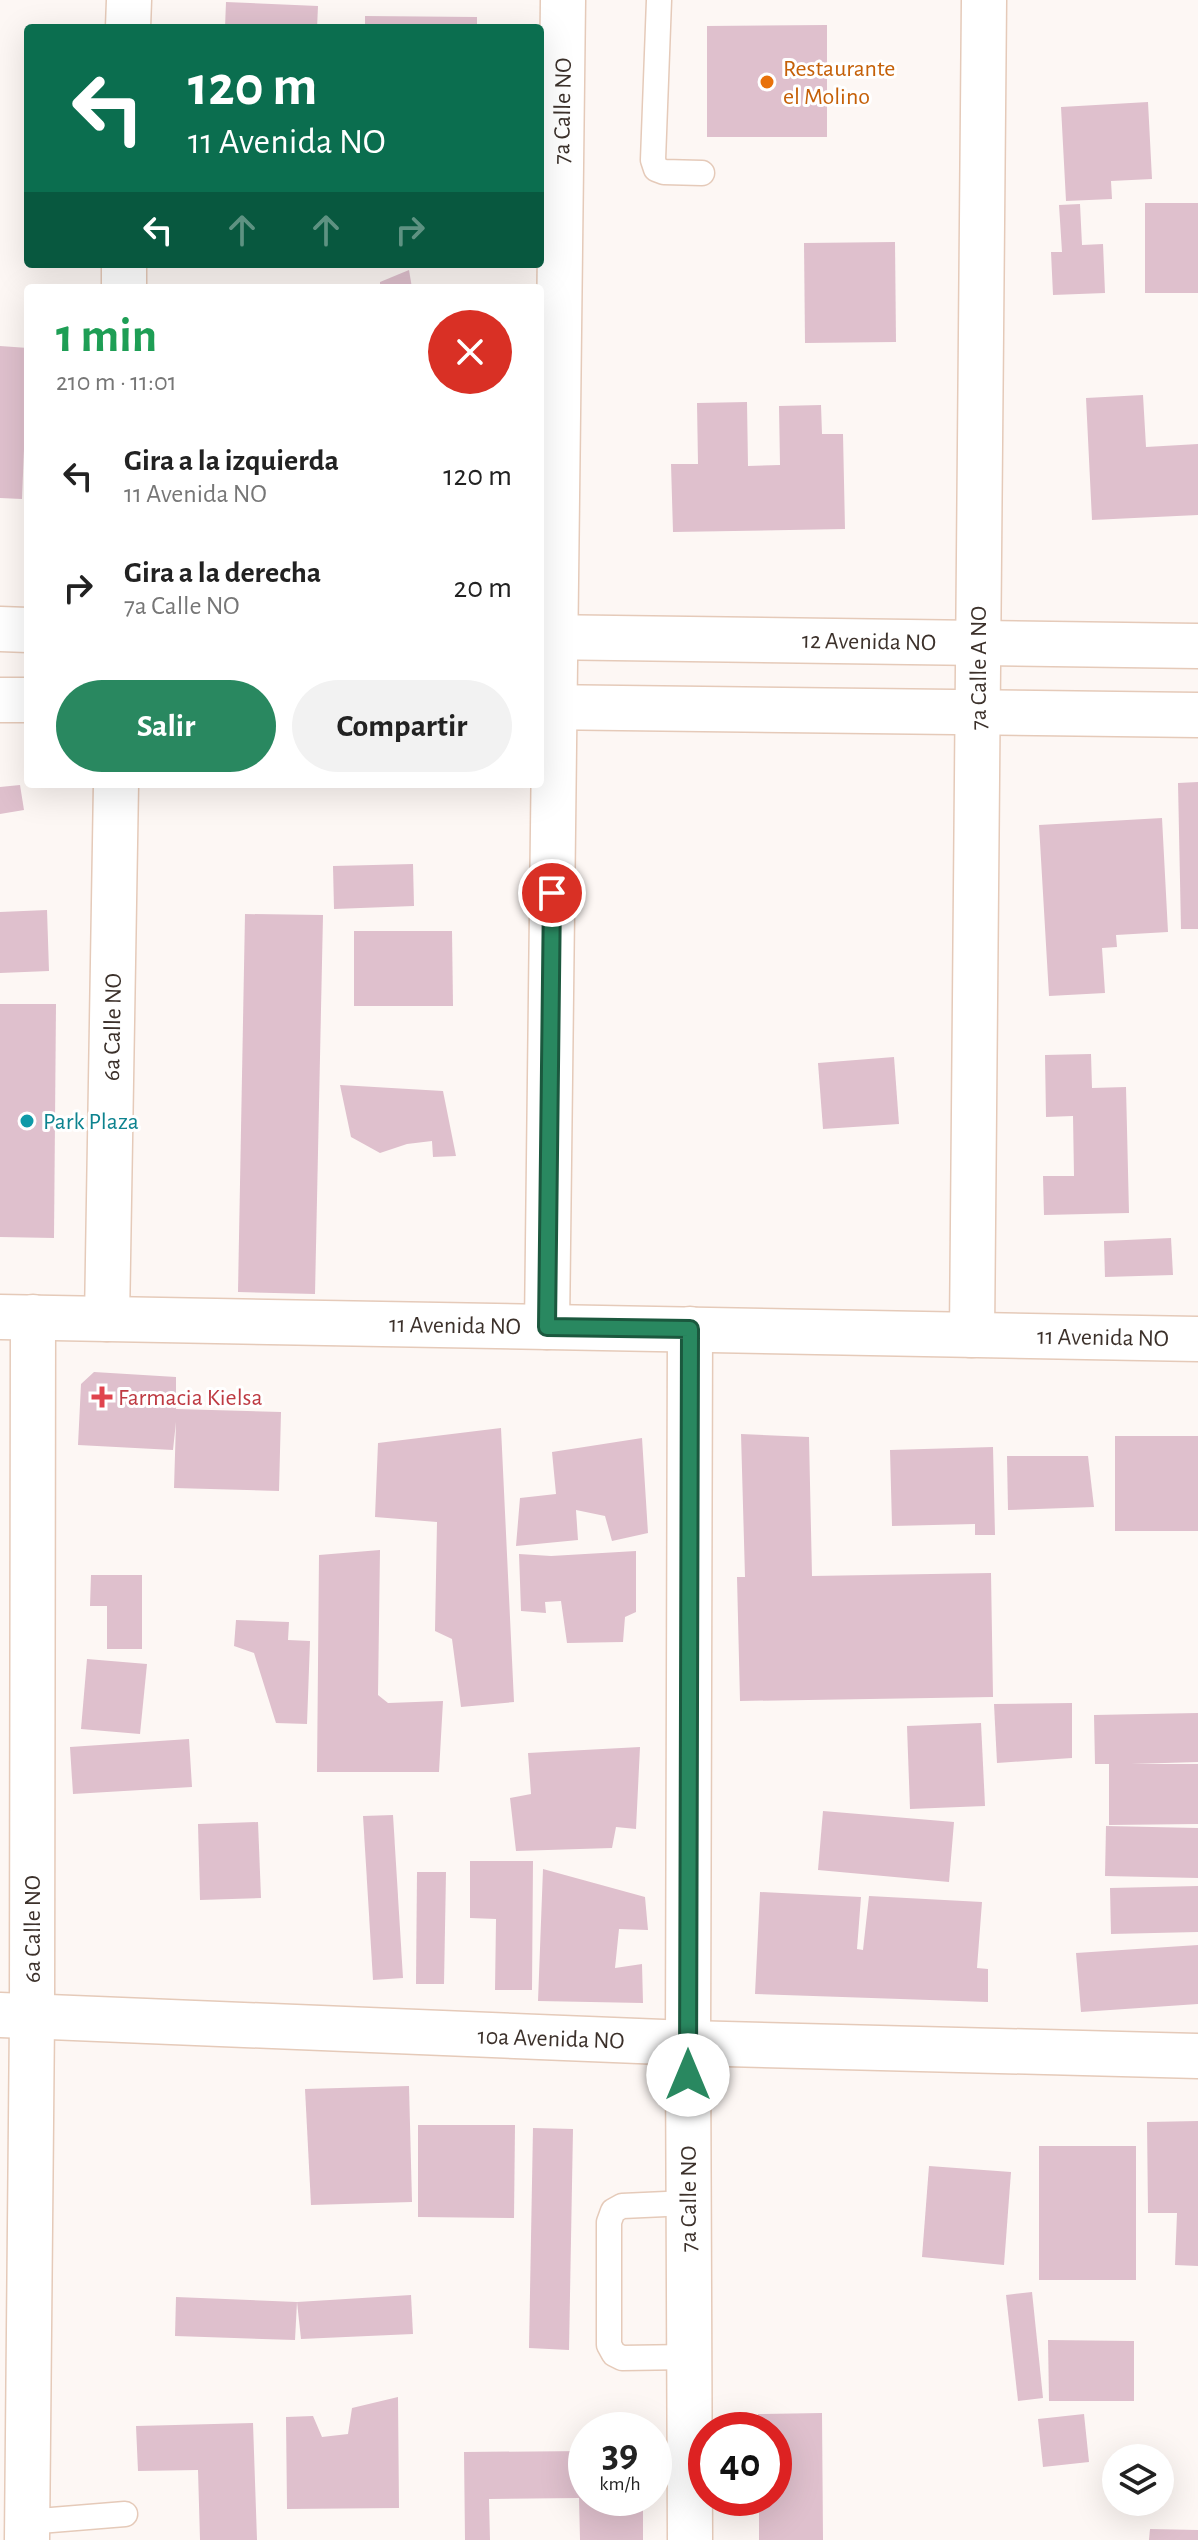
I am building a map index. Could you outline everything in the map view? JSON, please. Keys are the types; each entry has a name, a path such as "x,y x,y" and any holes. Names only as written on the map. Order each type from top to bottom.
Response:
{"street":[{"path":"128,24 129,0"},
{"name":"7a Calle NO","path":"547,1327 547,707 563,0"},
{"name":"7a Calle A NO","path":"972,1335 984,0"},
{"path":"0,629 24,630"},
{"name":"12 Avenida NO","path":"548,637 1198,646"},
{"path":"0,700 24,700"},
{"path":"547,707 1198,715"},
{"name":"6a Calle NO","path":"107,1319 116,788"},
{"name":"11 Avenida NO","path":"16,1317 1198,1339"},
{"name":"6a Calle NO","path":"16,1317 16,2016 27,2531"},
{"name":"7a Calle NO","path":"690,1329 690,2540"},
{"name":"10a Avenida NO","path":"16,2016 688,2043 1198,2056"}],"lane":[{"path":"659,0 653,160 656,169 664,172 702,173"},
{"path":"688,2203 622,2206 613,2211 609,2222 609,2345 614,2354 622,2358 689,2357"},
{"path":"27,2531 125,2514"}],"building":[{"path":"226,2 318,6 317,24 225,24"},
{"path":"365,16 477,17 477,24 365,24"},
{"name":"Restaurante el Molino","path":"827,25 827,137 707,137 707,26"},
{"path":"1148,102 1152,179 1111,181 1112,199 1066,201 1061,107"},
{"path":"1145,203 1198,203 1198,293 1145,293"},
{"path":"1080,204 1082,245 1103,244 1105,293 1053,295 1051,252 1062,252 1059,205"},
{"path":"895,242 896,342 805,343 804,243"},
{"path":"409,270 411,284 380,284"},
{"path":"0,346 24,348 22,499 0,498"},
{"path":"1143,395 1146,447 1198,444 1198,515 1092,520 1086,398"},
{"path":"747,402 748,466 780,465 779,406 821,405 822,434 843,434 845,529 673,532 671,464 698,464 697,403"},
{"path":"1198,782 1198,929 1181,929 1178,783"},
{"path":"20,785 24,810 0,814 0,787"},
{"path":"1162,818 1168,932 1116,935 1117,947 1102,948 1105,993 1049,996 1039,825"},
{"path":"413,864 414,906 334,909 333,866"},
{"path":"47,910 49,971 0,973 0,912"},
{"path":"245,914 323,915 315,1294 238,1292"},
{"path":"354,931 452,931 453,1006 354,1006"},
{"name":"Park Plaza","path":"0,1004 56,1004 54,1238 0,1237"},
{"path":"1091,1054 1092,1088 1126,1087 1129,1213 1044,1215 1043,1176 1074,1176 1073,1116 1046,1117 1045,1055"},
{"path":"894,1057 899,1124 823,1129 818,1063"},
{"path":"340,1085 443,1091 456,1156 433,1157 432,1141 407,1144 380,1153 351,1137"},
{"path":"1171,1238 1173,1275 1105,1277 1104,1241"},
{"path":"94,1372 176,1377 176,1409 281,1412 279,1491 174,1488 176,1422 173,1450 78,1445 81,1384"},
{"path":"501,1428 514,1702 461,1707 452,1639 435,1631 437,1522 375,1517 378,1443"},
{"path":"741,1434 809,1437 812,1576 991,1573 993,1697 740,1701 737,1577 745,1577"},
{"path":"1115,1436 1198,1436 1198,1531 1115,1531"},
{"path":"642,1438 648,1533 612,1541 605,1516 576,1510 578,1540 516,1546 520,1498 556,1494 552,1452"},
{"path":"993,1447 995,1535 975,1535 975,1524 892,1526 890,1450"},
{"path":"1007,1456 1088,1456 1094,1507 1008,1510"},
{"path":"380,1550 378,1695 388,1703 443,1701 439,1772 317,1772 319,1555"},
{"path":"636,1551 636,1612 625,1617 623,1642 567,1643 561,1601 545,1602 546,1613 521,1611 519,1554 551,1556"},
{"path":"91,1575 142,1575 142,1649 107,1649 107,1606 90,1606"},
{"path":"236,1620 289,1622 288,1640 310,1641 307,1724 276,1723 254,1653 234,1646"},
{"path":"87,1659 147,1664 140,1734 81,1729"},
{"path":"1072,1703 1072,1758 997,1763 994,1704"},
{"path":"1198,1713 1198,1762 1131,1764 1198,1764 1198,1824 1109,1825 1109,1764 1095,1764 1094,1715"},
{"path":"981,1723 985,1806 910,1809 907,1726"},
{"path":"189,1739 192,1787 73,1794 70,1747"},
{"path":"640,1747 636,1829 616,1827 612,1848 516,1851 510,1798 531,1794 528,1753"},
{"path":"823,1811 954,1822 949,1882 818,1870"},
{"path":"393,1815 403,1978 373,1980 363,1816"},
{"path":"258,1822 261,1898 200,1900 198,1824"},
{"path":"1106,1826 1198,1828 1198,1878 1105,1876"},
{"path":"470,1861 533,1861 532,1990 495,1990 496,1919 470,1918"},
{"path":"543,1869 645,1897 648,1930 619,1929 615,1968 642,1964 643,2003 538,2001"},
{"path":"417,1872 446,1872 444,1984 416,1984"},
{"path":"1198,1886 1198,1932 1111,1934 1110,1888"},
{"path":"760,1892 861,1897 857,1949 863,1950 869,1896 982,1902 977,1968 988,1969 988,2002 755,1994"},
{"path":"1198,1945 1198,2004 1081,2012 1076,1953"},
{"path":"409,2086 412,2202 311,2205 305,2089"},
{"path":"1198,2121 1198,2266 1175,2265 1177,2213 1148,2213 1147,2122"},
{"path":"418,2125 515,2125 514,2218 418,2217"},
{"path":"533,2128 573,2129 569,2350 529,2348"},
{"path":"1039,2146 1136,2146 1136,2280 1039,2280"},
{"path":"929,2166 1011,2172 1004,2265 922,2257"},
{"path":"1032,2292 1043,2398 1018,2401 1006,2295"},
{"path":"411,2295 413,2334 301,2339 297,2302"},
{"path":"176,2297 297,2302 295,2340 175,2336"},
{"path":"1048,2340 1134,2341 1134,2401 1049,2401"},
{"path":"398,2397 399,2508 287,2509 286,2417 313,2416 322,2437 348,2434 352,2408"},
{"path":"792,2413 822,2413 823,2540 759,2540 759,2516 792,2516"},
{"path":"1084,2414 1089,2462 1043,2467 1038,2419"},
{"path":"253,2423 257,2540 200,2540 198,2470 138,2471 136,2426"},
{"path":"568,2451 568,2498 489,2499 490,2540 465,2540 464,2452"},
{"path":"579,2516 643,2516 643,2540 580,2540"},
{"path":"1150,2529 1198,2530 1198,2540 1149,2540"}],"place":[{"name":"Restaurante el Molino","path":"767,82"},
{"name":"Park Plaza","path":"27,1121"},
{"name":"Farmacia Kielsa","path":"102,1397"}],"route":[{"path":"552,893 547,1327 690,1329 688,2075"}]}
